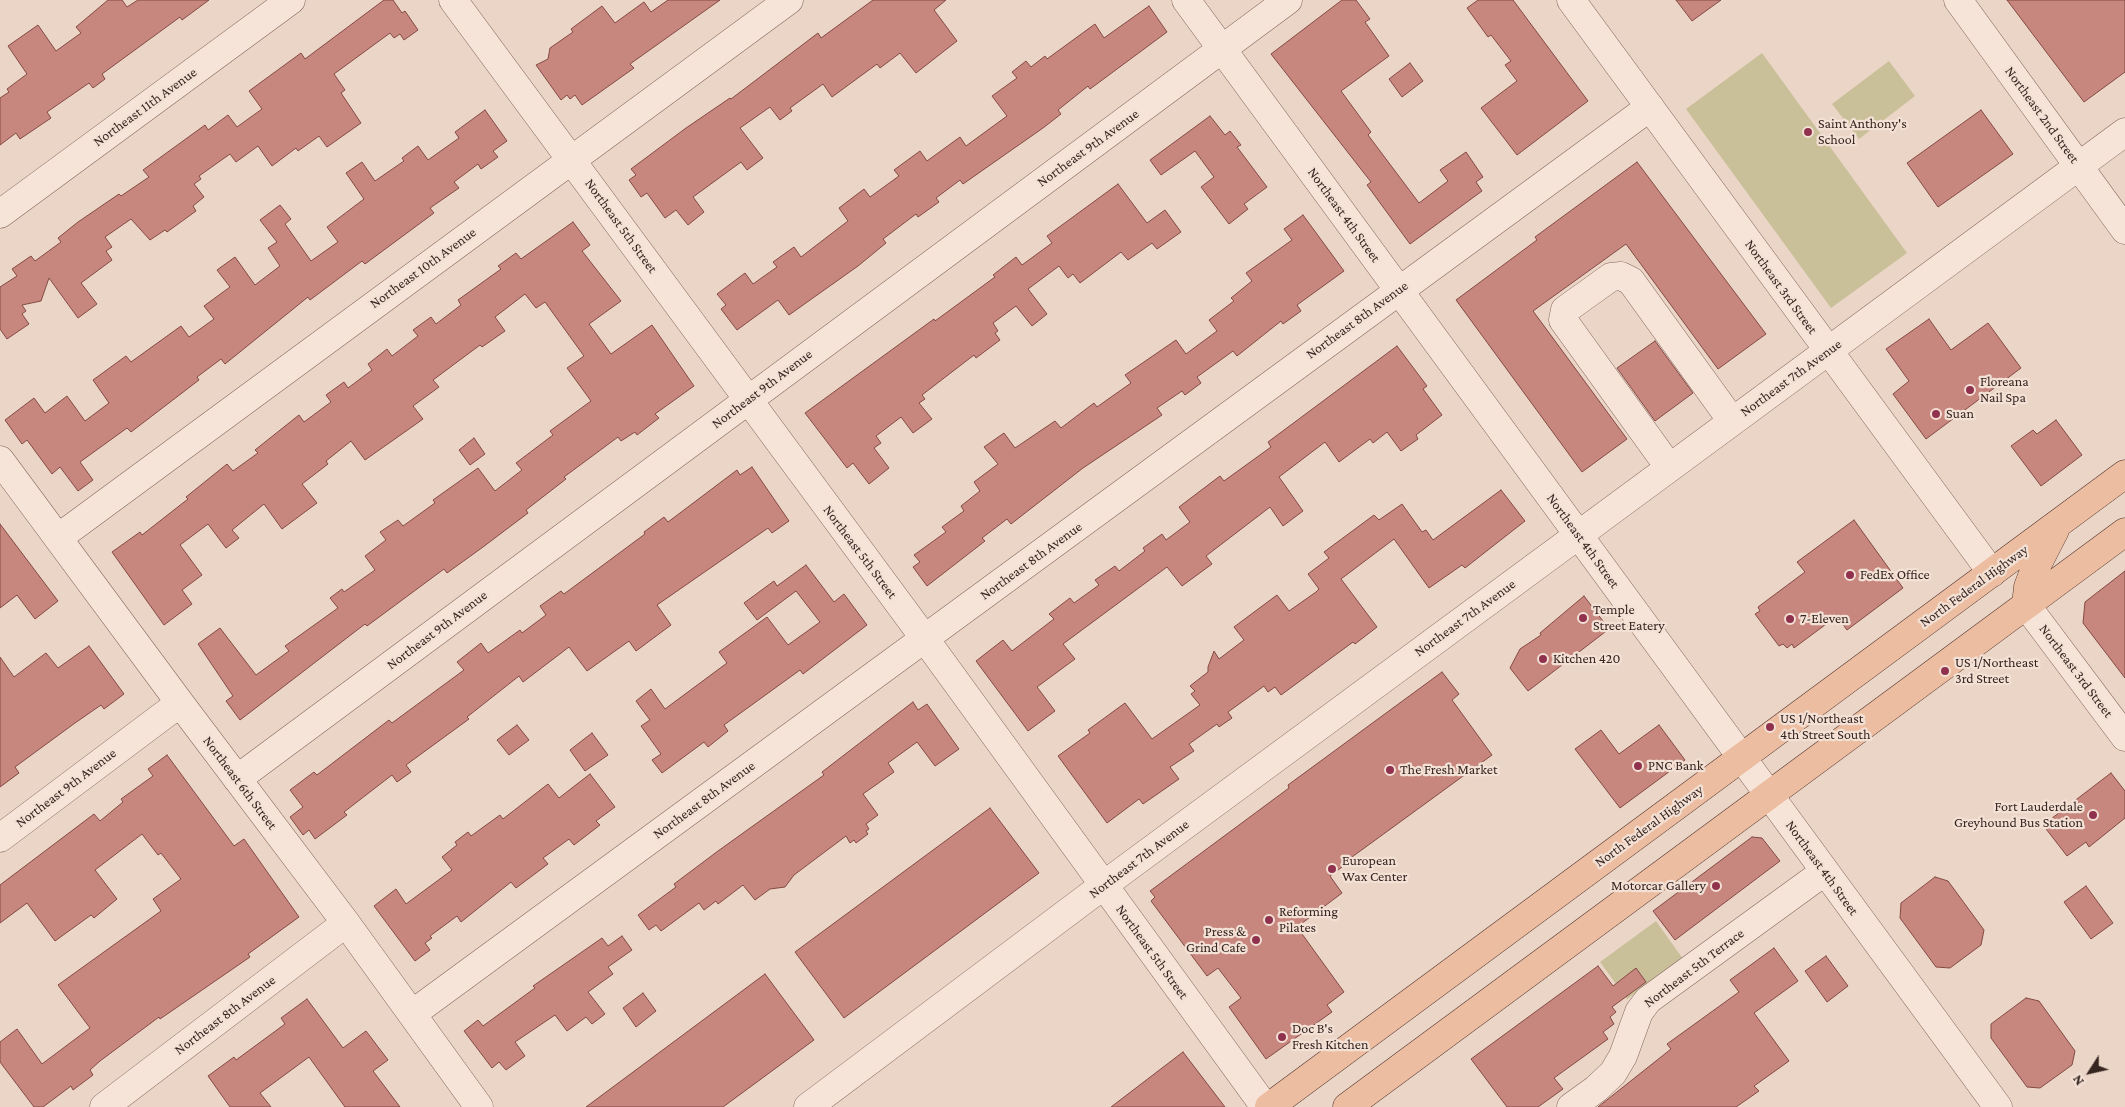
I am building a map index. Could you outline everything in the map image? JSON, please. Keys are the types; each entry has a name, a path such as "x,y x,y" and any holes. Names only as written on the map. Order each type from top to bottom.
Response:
{"main road":[{"name":"North Federal Highway","path":"1267,1107 2125,474"},
{"path":"2026,605 2028,587 2034,571 2058,524"},
{"path":"1346,1107 2125,532"},
{"path":"1297,1107 1311,1076"}],"street":[{"name":"Northeast 11th Avenue","path":"0,214 291,0"},
{"name":"Northeast 5th Street","path":"453,0 572,158 747,400 925,639 1103,886 1267,1107"},
{"name":"Northeast 10th Avenue","path":"58,538 789,0"},
{"name":"Northeast 4th Street","path":"1186,0 1742,758 1987,1103"},
{"name":"Northeast 9th Avenue","path":"237,779 1288,0"},
{"name":"Northeast 3rd Street","path":"1571,0 1992,572"},
{"name":"Northeast 2nd Street","path":"1958,0 2125,230"},
{"name":"Northeast 8th Avenue","path":"412,1014 1399,289 1650,107"},
{"name":"Northeast 7th Avenue","path":"808,1107 1103,886 2125,132"},
{"path":"1670,467 1567,326 1563,320 1565,310 1611,277 1621,276 1631,281 1732,421"},
{"name":"Northeast 6th Street","path":"4,474 58,538 346,923 479,1107"},
{"name":"Northeast 3rd Street","path":"2026,605 2125,737"},
{"name":"Northeast 9th Avenue","path":"0,838 180,703"},
{"name":"Northeast 5th Terrace","path":"1571,1107 1596,1089 1613,1072 1623,1056 1639,1012 1648,1000 1824,872"},
{"name":"Northeast 8th Avenue","path":"104,1107 346,923"}],"shaded area":[{"path":"1762,53 1907,253 1831,308 1686,109"},
{"path":"1889,61 1915,96 1859,139 1832,104"},
{"path":"1656,921 1683,959 1627,999 1600,962"}],"building":[{"path":"108,0 122,0 127,7 138,0 209,0 182,20 180,17 102,74 105,79 93,88 89,83 47,112 51,118 20,139 16,133 0,145 0,98 9,92 7,89 27,74 8,46 38,25 56,51 81,33 76,27"},
{"path":"384,0 393,0 402,13 405,11 418,30 404,40 400,34 394,38 390,33 334,74 345,90 341,93 361,123 327,147 319,136 298,151 296,148 272,166 258,146 236,162 230,154 199,176 201,179 194,184 204,197 193,206 196,211 167,232 165,230 150,240 131,219 105,237 112,247 106,251 112,260 81,283 97,304 78,318 49,278 41,301 22,305 26,311 22,314 29,324 7,339 0,329 0,287 17,276 12,269 31,256 35,261 61,242 58,238 78,222 119,194 121,196 149,177 143,170 205,125 208,130 228,115 237,127 262,109 249,91 301,53 305,59"},
{"path":"668,0 720,0 630,64 634,68 582,105 575,95 570,99 567,95 561,100 536,65 548,59 550,48 573,32 571,29 602,6 615,23 644,2 651,12"},
{"path":"873,0 946,0 934,10 957,41 916,73 900,53 880,68 877,64 832,97 823,84 790,108 792,111 780,120 770,107 740,128 763,158 747,170 741,162 693,197 704,212 688,225 676,210 665,218 647,193 641,197 629,180 636,175 631,169 686,128 731,99 818,33 821,38"},
{"path":"1342,0 1356,0 1370,19 1365,22 1389,56 1341,91 1371,132 1368,135 1419,203 1448,181 1440,170 1466,152 1483,177 1476,182 1482,191 1410,244 1367,185 1371,182 1271,54"},
{"path":"1478,0 1513,0 1588,101 1517,155 1481,108 1517,81 1505,65 1511,61 1491,35 1488,37 1467,8"},
{"path":"1676,0 1721,0 1692,21"},
{"path":"2007,0 2125,0 2125,72 2084,102"},
{"path":"1149,6 1167,32 1090,89 1088,86 1058,110 1061,114 1043,128 963,184 960,180 936,198 939,202 918,217 916,214 883,239 886,243 858,266 789,315 778,300 737,330 721,309 726,305 717,294 745,273 753,284 777,267 773,262 794,247 801,257 848,221 839,208 864,189 870,197 899,176 894,170 920,151 927,161 960,137 966,146 1007,116 992,96 1017,78 1012,72 1026,61 1031,67 1045,56 1047,59 1095,24 1104,38"},
{"path":"1410,63 1423,81 1402,97 1389,79"},
{"path":"485,110 507,141 493,151 498,157 481,169 478,164 454,182 459,188 430,208 434,213 365,264 362,261 310,300 308,297 225,364 221,359 197,377 199,380 131,432 127,428 80,462 93,480 78,491 60,467 52,474 27,440 22,444 5,420 34,398 45,413 67,396 85,421 109,403 93,380 126,356 131,362 181,326 189,337 214,319 204,306 230,287 217,270 235,257 255,285 280,266 268,248 277,242 260,220 280,205 291,219 285,224 311,261 338,242 327,227 364,199 346,173 362,162 375,181 404,161 402,158 418,146 428,160 459,138 455,132"},
{"path":"1981,110 2013,154 1938,207 1907,163"},
{"path":"1210,116 1225,135 1230,131 1241,145 1237,147 1267,187 1244,204 1248,209 1229,224 1201,187 1214,177 1195,151 1161,175 1150,160"},
{"path":"1637,162 1766,334 1718,369 1626,244 1533,311 1627,439 1582,472 1456,300 1537,240 1535,237"},
{"path":"1118,184 1147,223 1165,210 1181,232 1157,249 1152,243 1128,260 1121,252 1080,283 1073,274 1068,278 1059,266 1028,289 1047,314 1032,326 1016,306 993,323 998,331 995,333 1000,340 976,358 974,355 922,395 925,399 919,403 932,419 913,433 901,417 876,436 881,443 874,448 889,468 869,484 853,463 847,468 805,413 995,277 993,275 1016,257 1022,265 1052,243 1047,236"},
{"path":"1303,215 1344,271 1297,305 1301,311 1283,324 1281,321 1237,356 1233,351 1197,377 1201,383 1185,395 1182,391 1157,408 1162,415 1083,468 1011,524 1007,519 982,538 985,541 927,586 913,567 920,562 914,555 946,532 942,527 964,511 961,506 980,491 974,482 998,464 984,447 1004,433 1015,448 1055,421 1061,428 1094,403 1097,407 1131,383 1125,375 1176,340 1186,354 1217,331 1209,320 1234,301 1231,298 1252,281 1246,273 1292,240 1284,229"},
{"path":"573,222 590,245 582,251 621,301 589,324 611,354 652,325 694,386 655,414 659,418 637,435 635,432 621,441 618,437 564,477 566,479 526,510 528,513 483,547 447,573 444,569 367,626 365,624 240,720 226,701 233,696 198,644 220,628 256,675 289,651 285,646 338,608 330,598 342,589 344,592 375,570 365,556 386,540 380,532 398,520 403,526 435,503 433,500 478,468 495,491 522,470 516,463 553,435 550,431 591,401 567,368 584,356 545,302 536,308 525,294 495,317 505,331 482,347 480,345 433,380 439,387 413,406 423,419 365,460 351,441 326,461 328,464 302,484 317,503 282,529 264,504 232,530 239,538 226,548 208,524 180,545 202,575 182,590 192,604 164,625 112,552 140,532 142,535 188,499 186,497 227,464 233,471 258,453 255,450 299,415 304,422 331,402 326,395 344,382 348,388 372,370 368,364 387,349 392,356 418,336 413,330 431,317 436,324 461,305 458,300 501,269 498,266 516,253 521,259"},
{"path":"1929,319 1951,350 1988,323 2021,368 1926,439 1893,394 1909,381 1886,349"},
{"path":"1655,341 1693,393 1655,421 1617,368"},
{"path":"1397,346 1427,386 1423,389 1442,415 1416,435 1418,439 1401,451 1387,432 1373,443 1370,439 1339,462 1325,442 1279,477 1303,511 1283,526 1270,507 1206,556 1212,564 1182,586 1167,567 1063,644 1075,659 1037,687 1055,711 1028,731 976,661 1003,640 1012,651 1054,619 1049,614 1070,598 1074,603 1099,585 1095,580 1115,566 1119,571 1145,551 1143,548 1162,534 1166,540 1190,522 1179,507 1220,476 1224,481 1271,447 1268,442"},
{"path":"2056,420 2082,455 2041,486 2011,446 2033,430 2037,434"},
{"path":"474,438 485,454 470,465 459,450"},
{"path":"752,467 789,521 772,533 768,528 657,605 671,625 636,651 629,641 587,671 569,647 523,682 519,676 467,717 469,719 406,765 411,772 397,782 392,775 344,812 347,815 315,839 309,830 303,835 290,817 303,807 290,790 314,772 317,775 389,720 392,723 464,670 457,662 481,643 488,653 520,630 522,633 546,615 540,606 561,591 564,594 645,534 644,532 664,517 668,522 737,470 740,475"},
{"path":"1501,490 1525,521 1465,568 1462,565 1429,588 1394,539 1341,579 1377,627 1355,644 1353,642 1281,695 1275,687 1268,692 1264,686 1228,712 1232,718 1219,727 1217,724 1189,744 1194,751 1170,767 1179,779 1143,804 1139,799 1107,823 1058,756 1090,733 1088,730 1125,703 1152,739 1200,705 1191,694 1195,691 1190,686 1208,672 1214,651 1219,659 1244,640 1234,627 1277,595 1289,611 1316,592 1319,589 1308,574 1329,558 1324,552 1374,515 1379,520 1402,504 1422,532 1426,530 1433,540"},
{"name":"FedEx Office","path":"1854,520 1903,588 1847,630 1837,616 1794,648 1792,644 1787,648 1783,644 1779,646 1755,614 1760,611 1758,607 1805,572 1797,562"},
{"path":"0,524 58,601 35,619 17,595 0,608"},
{"path":"806,565 834,602 844,594 867,625 803,674 800,670 724,725 728,731 708,747 704,742 662,773 652,760 661,754 641,726 650,720 636,701 651,689 665,709 727,663 719,652 767,617 788,645 820,622 796,591 757,620 744,603 774,581 777,586"},
{"path":"2125,571 2125,678 2083,623 2085,602"},
{"name":"Kitchen 420","path":"1584,596 1609,629 1528,691 1510,668 1520,649 1541,635 1540,633"},
{"path":"89,646 124,694 104,709 101,705 15,767 19,773 0,787 0,657 14,677 46,653 58,668"},
{"path":"1442,672 1459,694 1452,700 1492,755 1341,865 1342,867 1330,876 1342,893 1297,927 1344,992 1327,1005 1332,1012 1266,1059 1229,1007 1241,998 1218,968 1207,976 1151,901 1155,897 1150,891 1289,788 1288,785"},
{"path":"913,702 918,710 927,704 959,749 935,766 917,742 888,763 894,772 863,794 878,815 866,824 869,829 866,831 868,834 856,843 854,840 850,843 846,836 794,875 785,887 770,889 755,900 743,885 718,904 716,901 704,910 699,903 661,931 656,925 649,930 638,915 676,887 674,884 824,775 822,772"},
{"path":"517,725 529,740 509,755 497,740"},
{"name":"PNC Bank","path":"1659,725 1685,760 1620,808 1575,749 1601,730 1619,754"},
{"path":"592,733 608,755 585,771 570,750"},
{"path":"167,755 234,846 244,839 299,917 248,954 250,957 160,1019 159,1017 100,1061 90,1070 93,1075 73,1090 71,1086 43,1107 34,1107 0,1062 0,1042 17,1029 42,1064 90,1028 58,985 161,911 153,899 181,879 161,853 158,855 142,834 95,870 117,899 94,918 91,915 55,941 27,903 0,923 0,885 94,814 100,821 123,802 121,799 153,776 148,769"},
{"path":"2111,773 2125,791 2125,818 2089,847 2086,842 2067,856 2043,825"},
{"path":"590,774 615,807 596,821 600,825 574,845 569,839 543,858 548,864 516,888 511,882 461,922 457,916 430,936 432,938 425,943 430,950 415,961 374,906 396,889 406,904 452,870 442,857 457,845 455,842 468,832 471,836 500,815 503,819 548,784 559,798"},
{"path":"990,808 1039,873 844,1018 795,952"},
{"name":"Motorcar Gallery","path":"1752,837 1762,838 1780,861 1675,940 1653,911"},
{"path":"1935,877 1948,881 1984,930 1981,945 1950,968 1936,967 1900,918 1901,903"},
{"path":"2086,886 2113,923 2091,939 2064,902"},
{"path":"622,936 632,950 608,967 613,974 588,992 605,1014 592,1024 586,1017 567,1031 555,1015 515,1042 525,1056 506,1070 499,1062 492,1068 464,1031 478,1020 483,1026 535,988 533,986 602,938 608,946"},
{"path":"1774,948 1798,981 1754,1013 1789,1061 1754,1086 1759,1091 1736,1107 1598,1107 1671,1049 1667,1044 1739,992 1730,980"},
{"path":"1826,956 1848,986 1827,1002 1805,971"},
{"path":"1598,966 1613,986 1636,968 1646,982 1612,1007 1616,1012 1610,1017 1614,1024 1603,1032 1608,1039 1554,1078 1563,1089 1538,1107 1507,1107 1471,1059"},
{"path":"765,974 814,1040 723,1107 586,1107"},
{"path":"643,993 656,1011 636,1027 623,1008"},
{"path":"2026,998 2039,1001 2075,1051 2072,1065 2040,1088 2027,1087 1991,1038 1991,1024"},
{"path":"307,999 343,1048 366,1031 388,1060 373,1071 400,1107 345,1107 309,1057 260,1093 271,1107 230,1107 208,1076 234,1057 236,1060 285,1024 281,1018"},
{"path":"1183,1052 1225,1107 1111,1107"}],"place":[{"name":"Saint Anthony's School","path":"1808,132"},
{"name":"Floreana Nail Spa","path":"1970,390"},
{"name":"Suan","path":"1936,414"},
{"name":"FedEx Office","path":"1850,575"},
{"name":"Temple Street Eatery","path":"1583,618"},
{"name":"7-Eleven","path":"1790,619"},
{"name":"Kitchen 420","path":"1543,659"},
{"name":"US 1/Northeast 3rd Street","path":"1945,671"},
{"name":"US 1/Northeast 4th Street South","path":"1770,727"},
{"name":"PNC Bank","path":"1638,766"},
{"name":"The Fresh Market","path":"1390,770"},
{"name":"Fort Lauderdale Greyhound Bus Station","path":"2093,815"},
{"name":"European Wax Center","path":"1332,869"},
{"name":"Motorcar Gallery","path":"1716,886"},
{"name":"Reforming Pilates","path":"1269,920"},
{"name":"Press & Grind Cafe","path":"1256,940"},
{"name":"Doc B's Fresh Kitchen","path":"1282,1037"}]}
